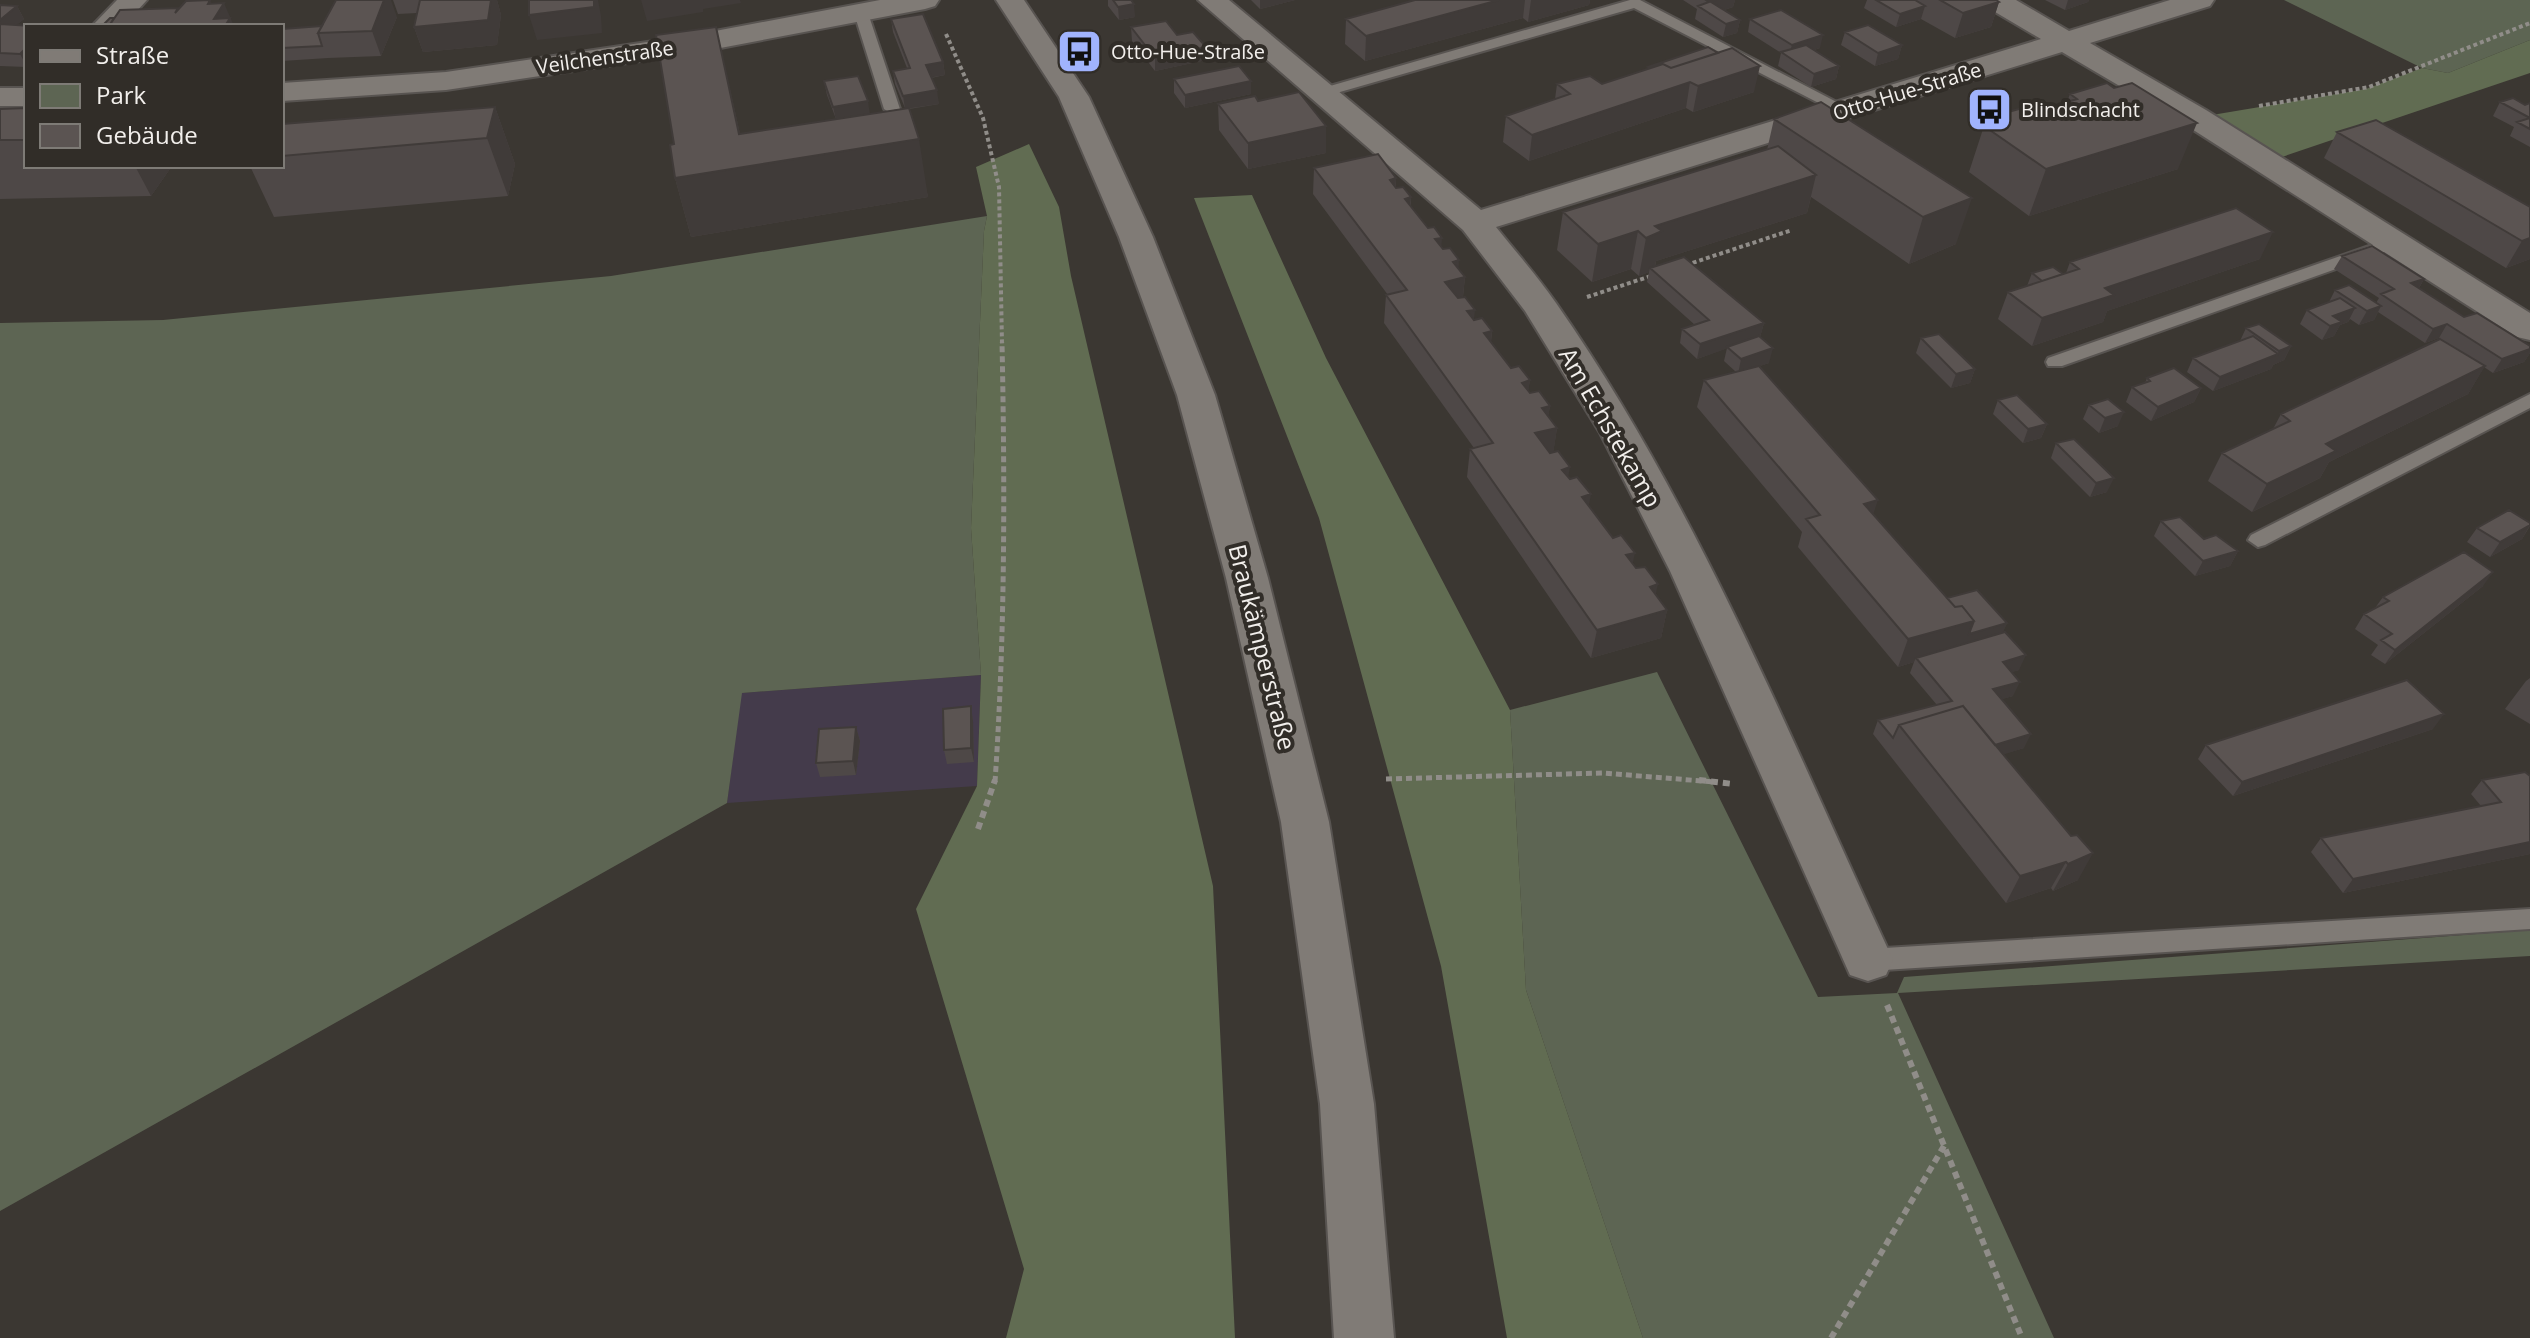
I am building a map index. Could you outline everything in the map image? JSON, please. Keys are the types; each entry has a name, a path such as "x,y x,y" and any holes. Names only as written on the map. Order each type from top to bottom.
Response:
{"street":[{"path":"109,24 133,0"},
{"name":"Braukämperstraße","path":"1010,0 1074,97 1136,237 1196,395 1247,578 1305,822 1347,1104 1364,1338"},
{"path":"1995,0 2070,41 2530,329"},
{"path":"2127,0 2156,15"},
{"name":"Otto-Hue-Straße","path":"1475,223 2200,0"},
{"name":"Am Echstekamp","path":"1223,2 1321,93 1475,223 1541,307 1619,433 1691,571 1868,960"},
{"name":"Veilchenstraße","path":"284,92 446,81 694,44 861,13 933,11"},
{"path":"0,97 24,97"}],"lane":[{"path":"1321,93 1635,3 1844,110"},
{"path":"861,13 892,109"},
{"path":"2055,362 2392,243"},
{"path":"2258,540 2530,400"},
{"path":"1868,960 2530,919"}],"path":[{"path":"933,11 983,118 999,187 1005,494 1002,679 995,787 978,829"},
{"path":"2247,108 2366,89 2530,23"},
{"path":"1686,265 1792,230"},
{"path":"1594,294 1655,275"},
{"path":"1386,779 1529,773 1688,777 1793,794"},
{"path":"1868,960 2022,1338"},
{"path":"1831,1338 1944,1146"}],"shaded area":[{"path":"981,675 977,786 727,803 741,693"}],"green space":[{"path":"2284,0 2530,0 2530,40 2448,73 2422,68"},
{"path":"2530,40 2530,73 2276,159 2206,116 2366,89 2422,68 2448,73"},
{"path":"1029,144 1059,207 1071,276 1213,886 1235,1338 1006,1338 1024,1269 916,909 977,786 981,675 971,528 987,216 976,167"},
{"path":"1252,195 1326,358 1510,710 1526,990 1643,1338 1507,1338 1441,966 1319,518 1194,198"},
{"path":"987,216 971,528 981,675 742,693 727,803 0,1211 0,323 163,320 611,276"},
{"path":"1657,672 1818,997 1897,993 1904,977 2530,930 2530,956 1898,993 2054,1338 1643,1338 1526,990 1510,710"}],"building":[{"path":"336,0 384,0 372,31 318,33"},
{"path":"420,0 491,0 488,20 414,27"},
{"path":"529,0 594,0 594,7 529,15"},
{"path":"1113,0 1131,0 1134,4 1118,7"},
{"path":"1415,0 1499,0 1366,36 1346,19"},
{"path":"1706,0 1716,0 1711,2 1740,20 1726,24 1698,6 1709,2"},
{"path":"1876,0 1915,0 1925,6 1900,14"},
{"path":"1940,0 1996,0 1999,2 1963,13"},
{"path":"186,1 224,3 214,19 230,18 226,24 110,24 120,10 178,8 175,13"},
{"path":"0,5 17,6 0,20"},
{"path":"1781,10 1823,35 1792,45 1750,19"},
{"path":"923,14 943,62 926,65 937,90 903,96 893,71 910,68 891,19"},
{"path":"1166,21 1177,35 1193,32 1206,47 1155,58 1131,27"},
{"path":"0,24 24,26 24,50 20,54 0,53"},
{"path":"1868,25 1902,45 1878,53 1845,32"},
{"path":"322,26 318,33 322,46 284,48 284,29"},
{"path":"716,27 739,134 909,108 919,139 675,178 670,145 674,144 656,35"},
{"path":"1806,45 1839,66 1814,74 1781,52"},
{"path":"1708,47 1718,53 1671,68 1663,64 1648,67"},
{"path":"1732,48 1760,66 1698,86 1690,82 1532,135 1506,116 1570,94 1557,84 1590,76 1602,84 1663,64 1671,68"},
{"path":"1239,66 1251,81 1185,95 1174,79"},
{"path":"858,76 868,101 833,107 824,81"},
{"path":"2107,83 2114,88 2132,83 2197,123 2046,169 1984,126 2002,121 1994,116 2033,105 2041,109 2060,104 2077,99 2070,94"},
{"path":"1299,92 1326,126 1248,143 1218,104 1255,96 1258,101"},
{"path":"2513,98 2525,105 2530,103 2530,118 2500,102"},
{"path":"1821,102 1972,198 1923,217 1774,119"},
{"path":"495,107 487,138 284,156 284,124"},
{"path":"24,108 24,140 0,140 0,109"},
{"path":"2530,118 2530,129 2517,122"},
{"path":"2376,120 2530,207 2530,238 2522,241 2337,132"},
{"path":"1778,146 1816,175 1655,226 1662,231 1646,238 1638,231 1598,244 1563,212"},
{"path":"1378,154 1396,178 1390,180 1396,188 1403,187 1411,197 1405,199 1428,228 1434,227 1442,238 1435,239 1443,249 1450,248 1459,260 1453,262 1465,277 1445,282 1458,298 1465,297 1475,310 1467,311 1474,320 1482,318 1492,331 1484,333 1511,368 1519,366 1530,380 1522,383 1530,393 1539,391 1550,406 1542,408 1557,428 1535,433 1550,453 1558,451 1570,467 1562,470 1570,479 1577,477 1591,494 1582,497 1613,538 1621,535 1635,553 1626,555 1636,568 1645,567 1658,584 1650,587 1667,610 1597,630 1470,449 1493,443 1386,295 1407,290 1314,168"},
{"path":"2236,208 2273,232 2105,288 2114,295 2042,318 2008,292 2079,269 2070,262"},
{"path":"2372,246 2424,279 2411,283 2464,317 2477,313 2530,346 2530,349 2502,359 2447,324 2433,329 2381,294 2394,289 2342,256"},
{"path":"1684,257 1764,323 1700,344 1682,329 1709,320 1650,268"},
{"path":"2053,267 2063,274 2042,281 2032,273"},
{"path":"2349,285 2381,306 2367,311 2335,290"},
{"path":"2340,298 2355,308 2333,316 2342,322 2330,326 2307,310"},
{"path":"2259,324 2291,346 2279,351 2246,328"},
{"path":"1939,334 1975,369 1956,374 1921,338"},
{"path":"1759,336 1773,348 1741,359 1727,347"},
{"path":"2253,336 2278,354 2220,377 2193,358"},
{"path":"2440,339 2485,366 2326,444 2336,451 2267,484 2222,453 2290,421 2281,414"},
{"path":"1759,366 1878,500 1864,504 1955,607 1962,606 1974,621 1908,639 1806,519 1820,515 1704,380"},
{"path":"2174,368 2201,388 2158,407 2132,387 2150,381 2147,378"},
{"path":"2017,395 2047,424 2028,429 1998,400"},
{"path":"2108,399 2124,412 2105,418 2089,405"},
{"path":"2074,439 2114,478 2096,483 2056,443"},
{"path":"2509,510 2530,525 2500,542 2477,528"},
{"path":"2180,517 2204,539 2216,535 2238,551 2203,561 2161,521"},
{"path":"2464,552 2493,572 2395,650 2381,640 2392,634 2364,614 2389,601 2383,597"},
{"path":"1977,590 2007,623 1969,634 1974,621 1962,606 1955,607 1947,598"},
{"path":"2005,632 2026,655 2003,662 2020,682 1993,689 2031,734 1995,745 1963,706 1899,725 1893,738 1878,720 1952,701 1916,658"},
{"path":"2407,680 2444,714 2242,782 2206,745"},
{"path":"971,706 971,748 944,750 943,709"},
{"path":"1963,706 2071,836 2077,835 2093,853 2068,864 2066,862 2020,876 1899,725"},
{"path":"856,727 853,761 816,763 819,729"},
{"path":"2525,772 2530,776 2530,842 2353,879 2321,838 2501,802 2482,780"}],"place":[{"name":"Otto-Hue-Straße","path":"1080,51"},
{"name":"Blindschacht","path":"1990,109"}]}
